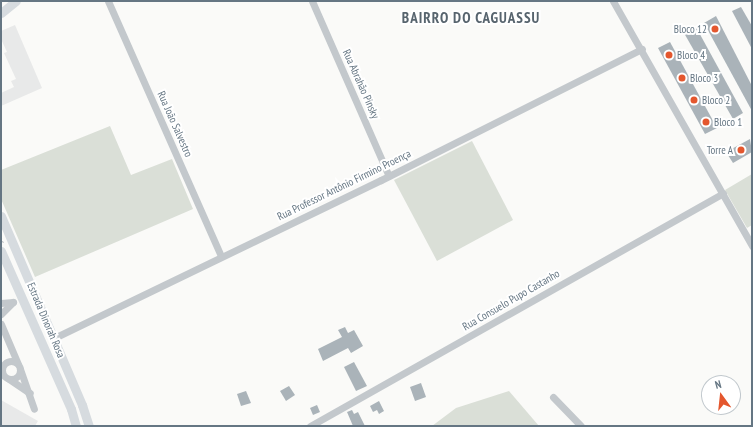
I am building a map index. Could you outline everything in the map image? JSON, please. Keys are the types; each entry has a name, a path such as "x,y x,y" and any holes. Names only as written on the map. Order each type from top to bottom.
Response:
{"main road":[{"path":"1,13 16,1"},
{"name":"Estrada Dinorah Rosa","path":"1,216 54,338 82,405 89,426"},
{"name":"Estrada Dinorah Rosa","path":"1,250 71,409 76,426"}],"street":[{"name":"Rua João Salvestro","path":"108,1 221,256"},
{"name":"Rua Abrahão Pinsky","path":"312,1 389,176"},
{"path":"613,1 642,49 752,246"},
{"name":"Rua Professor Antônio Firmino Proença","path":"54,338 389,176 642,49"},
{"name":"Rua Consuelo Pupo Castanho","path":"310,426 723,192"},
{"path":"1,303 13,302 1,314"},
{"path":"1,324 31,395 34,410"},
{"path":"10,346 9,358 3,365 2,370 5,376 31,395"},
{"path":"3,365 11,361 20,368"},
{"path":"5,376 15,378 20,368"},
{"path":"553,397 581,426"}],"shaded area":[{"path":"15,25 42,88 1,106 1,93 14,87 11,81 16,79 4,53 7,52 1,39 1,31"},
{"path":"110,126 131,175 172,159 193,209 35,277 1,199 1,170"},
{"path":"472,141 513,220 437,261 394,180"},
{"path":"752,174 752,225 747,228 725,190"},
{"path":"509,391 539,426 432,426 456,408"},
{"path":"1,400 38,421 35,426 1,426"}],"building":[{"path":"741,7 752,26 752,49 732,11"},
{"path":"716,16 752,86 752,111 704,23"},
{"path":"696,27 743,113 733,119 684,33"},
{"path":"670,42 717,128 705,134 658,48"},
{"name":"Torre A","path":"750,139 752,152 733,163 726,152"},
{"path":"345,327 348,333 354,330 363,346 351,353 348,348 323,361 318,349 342,337 338,330"},
{"path":"354,362 367,386 356,391 344,367"},
{"path":"421,383 426,397 415,401 410,387"},
{"path":"289,386 295,395 286,401 280,391"},
{"path":"246,391 251,403 241,406 237,394"},
{"path":"379,401 384,411 379,414 377,410 373,412 370,406"},
{"path":"317,405 320,412 313,415 310,408"},
{"path":"352,410 354,414 358,412 365,426 353,426 347,412"}],"place":[{"name":"Bloco 12","path":"715,29"},
{"name":"Bloco 4","path":"669,55"},
{"name":"Bloco 3","path":"682,78"},
{"name":"Bloco 2","path":"694,100"},
{"name":"Bloco 1","path":"706,122"},
{"name":"Torre A","path":"741,150"}],"district":[{"name":"BAIRRO DO CAGUASSU","path":"471,18"}]}
